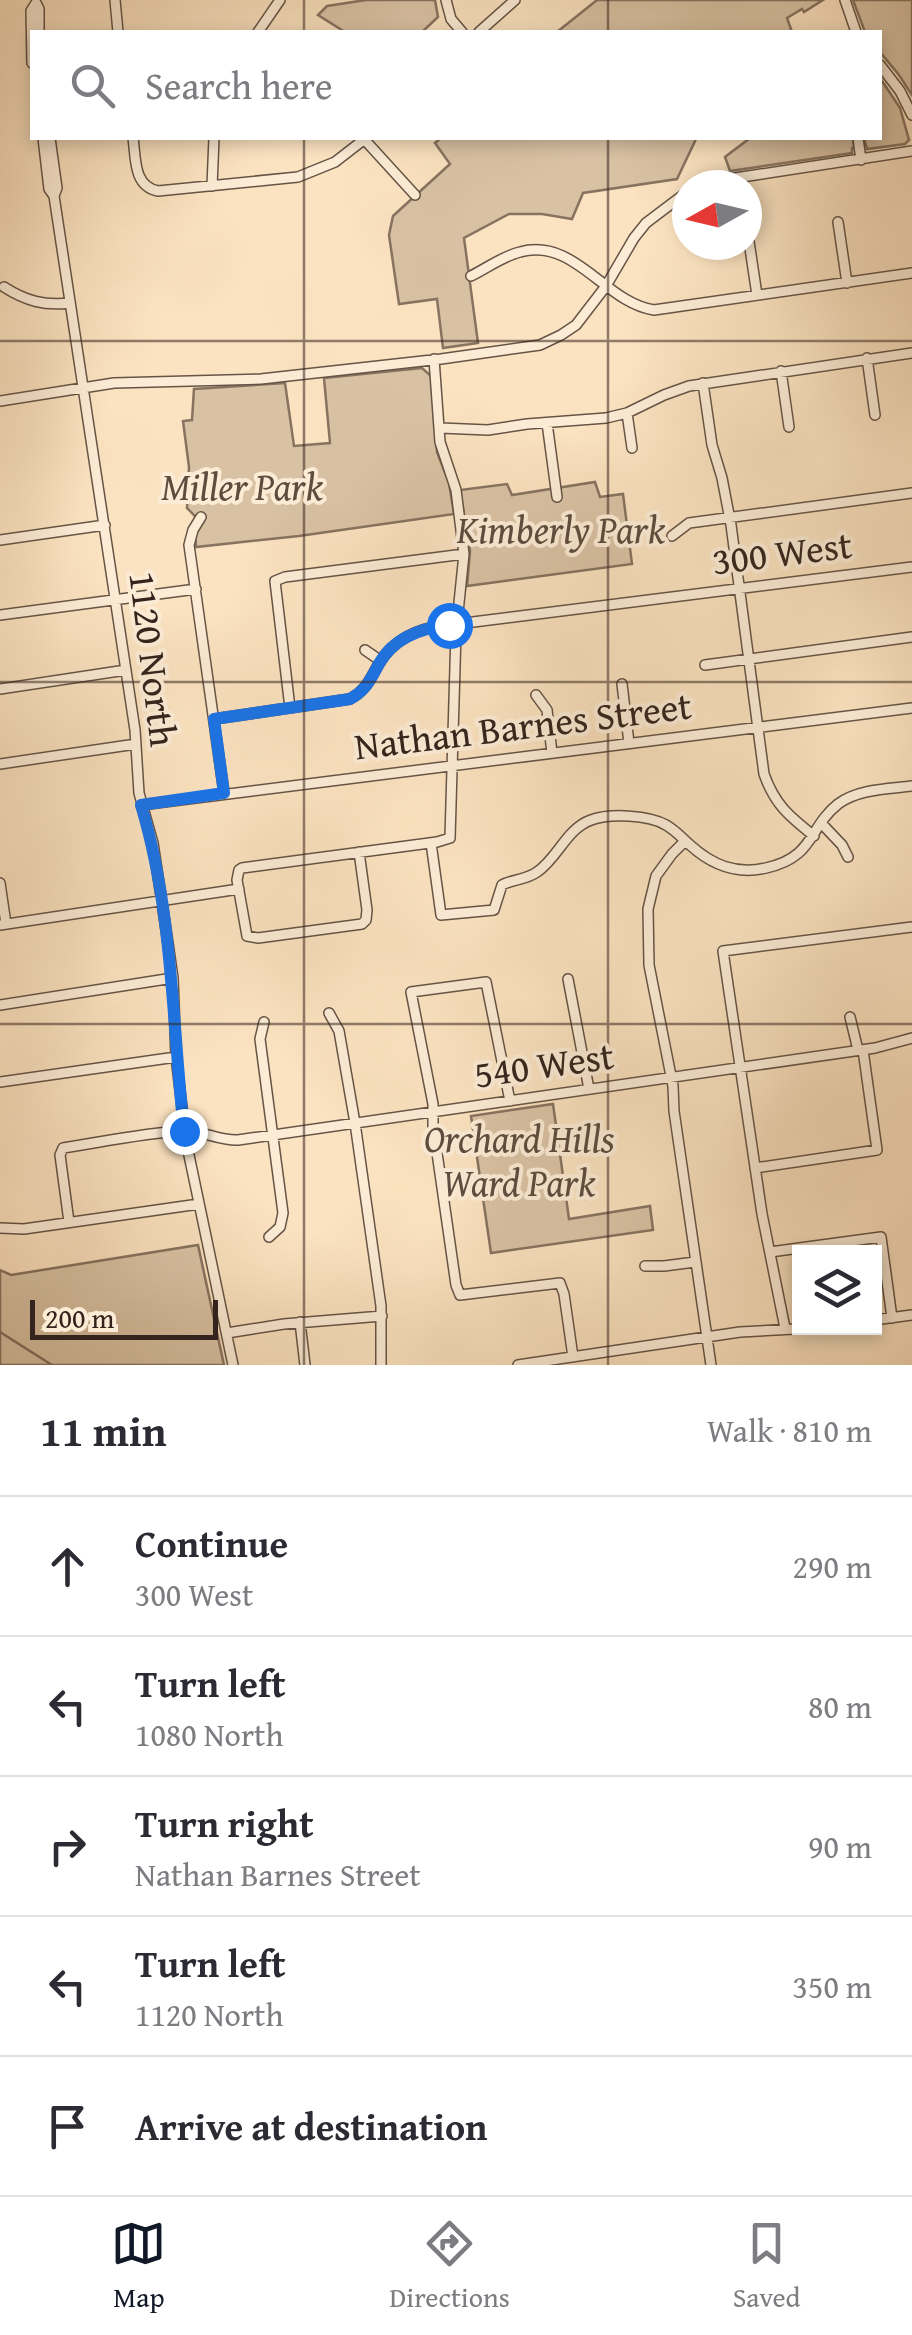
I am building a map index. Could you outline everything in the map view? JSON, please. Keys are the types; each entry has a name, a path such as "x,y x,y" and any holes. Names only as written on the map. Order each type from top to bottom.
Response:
{"street":[{"path":"115,0 118,30"},
{"path":"259,30 280,0"},
{"path":"446,0 450,20 460,30"},
{"path":"481,30 515,0"},
{"path":"36,1 38,30"},
{"path":"32,30 36,1"},
{"path":"846,3 855,30"},
{"path":"882,68 900,90 912,115"},
{"name":"1120 North","path":"46,140 50,188 126,670 141,805 162,900 184,1131 234,1365"},
{"path":"133,140 139,178 158,191 288,179 312,173 335,162 362,140"},
{"path":"212,186 214,140"},
{"path":"366,140 415,195"},
{"path":"858,140 861,160"},
{"path":"762,174 912,151"},
{"path":"0,401 132,382 242,380 540,345 569,330 586,313 634,238 672,202"},
{"path":"838,222 847,283"},
{"path":"470,276 518,252 541,250 570,259 606,286 654,310 912,273"},
{"path":"752,260 757,295"},
{"path":"4,286 37,302 70,303"},
{"path":"440,428 488,430 599,420 627,413 674,390 703,383 912,353"},
{"path":"868,358 876,415"},
{"path":"359,852 368,910 366,920 358,925 248,936 238,870 450,838 456,624 464,554 456,490 442,453 434,359"},
{"path":"781,371 789,427"},
{"path":"703,383 729,518 764,774 772,794 814,836"},
{"path":"627,413 632,448"},
{"path":"547,423 556,497"},
{"path":"672,536 689,523 912,493"},
{"path":"201,517 190,544 224,793"},
{"path":"0,540 105,525"},
{"path":"290,708 274,581 464,554"},
{"name":"300 West","path":"214,719 350,699 365,689 394,646 414,632 912,567"},
{"path":"0,615 196,589"},
{"path":"705,665 912,638"},
{"path":"365,650 381,661"},
{"path":"0,689 126,670"},
{"path":"622,684 629,743"},
{"path":"536,694 547,710 552,753"},
{"name":"Nathan Barnes Street","path":"141,805 912,708"},
{"path":"0,764 136,744"},
{"path":"431,843 441,915 494,910 502,886 538,872 573,831 592,820 615,816 652,820 666,825 715,864 748,871 789,860 804,849 831,810 852,796 912,786"},
{"path":"822,824 842,845 848,858"},
{"path":"685,840 656,876 648,908 650,965 672,1078 711,1365"},
{"path":"0,883 3,924 239,889"},
{"path":"784,1328 755,1168 723,951 912,926"},
{"path":"0,1005 172,978"},
{"path":"568,979 589,1089"},
{"path":"510,1101 486,982 411,992 433,1112 456,1285 460,1294 560,1284 573,1357"},
{"path":"329,1014 339,1031 355,1123 382,1316 381,1365"},
{"path":"755,1168 876,1150 861,1050 850,1018"},
{"path":"264,1022 260,1040 283,1220 269,1237"},
{"name":"540 West","path":"69,1222 60,1152 63,1148 184,1131 229,1140 273,1135 861,1050 912,1038"},
{"path":"0,1082 176,1058"},
{"path":"0,1228 24,1229 199,1204"},
{"path":"770,1252 881,1237 892,1318"},
{"path":"645,1266 696,1262"},
{"path":"882,1319 912,1315"},
{"path":"227,1334 300,1322 382,1316"},
{"path":"300,1322 306,1365"},
{"path":"518,1365 616,1355 706,1337 792,1328"}],"green space":[{"path":"366,0 435,0 438,17 424,30 342,30 318,15 327,6"},
{"path":"597,0 823,0 787,18 791,30 560,30"},
{"path":"853,0 912,0 912,95 882,54 882,30 864,30"},
{"path":"882,81 900,108 909,140 905,144 867,149 865,140 882,140"},
{"path":"439,140 696,140 681,170 672,170 672,180 583,193 572,219 509,214 464,238 478,343 443,348 437,299 399,304 389,235 393,216 450,164 435,143"},
{"path":"747,140 853,140 852,153 730,170 725,157"},
{"name":"Miller Park","path":"422,368 431,376 437,452 449,483 454,514 196,547 195,516 187,508 189,467 183,421 192,420 194,389 285,383 294,446 330,443 324,378"},
{"name":"Kimberly Park","path":"595,482 600,497 623,494 632,564 467,586 470,551 460,490 507,484 512,495"},
{"name":"Orchard Hills Ward Park","path":"553,1104 569,1219 650,1206 653,1230 491,1253 471,1116"},
{"path":"198,1245 224,1365 0,1365 0,1270 11,1275"}],"waterway":[{"path":"0,1332 52,1365"}],"route":[{"path":"184,1131 168,942 152,843 141,805 224,793 214,719 350,699 365,689 387,652 400,641 414,632 449,625"}]}
